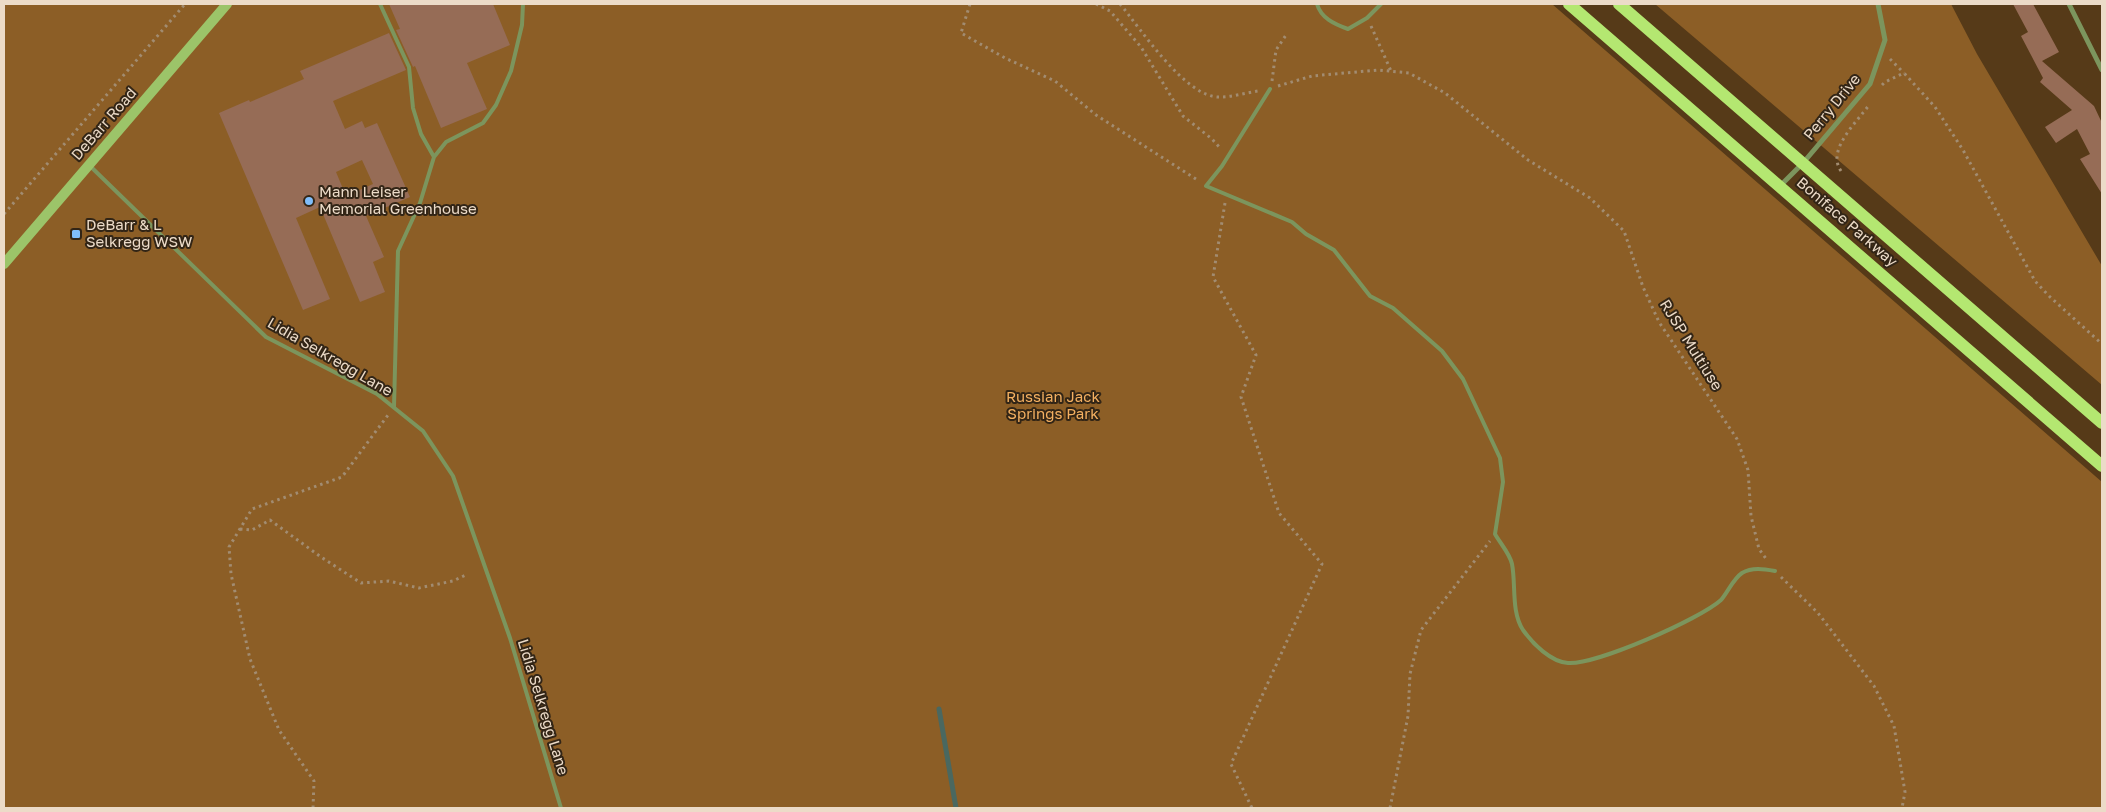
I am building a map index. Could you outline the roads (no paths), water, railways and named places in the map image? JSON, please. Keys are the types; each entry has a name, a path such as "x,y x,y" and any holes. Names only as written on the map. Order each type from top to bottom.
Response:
{"main road":[{"name":"DeBarr Road","path":"4,264 228,4"},
{"name":"Boniface Parkway","path":"1569,4 2102,466"},
{"name":"Boniface Parkway","path":"1619,4 2102,423"}],"street":[{"name":"Perry Drive","path":"1780,186 1803,163 1870,84 1885,40 1878,4"},
{"path":"2069,4 2102,70"}],"lane":[{"path":"380,4 409,67 413,108 421,134 434,157"},
{"path":"394,408 398,251 420,203 434,157 446,142 483,123 496,105 511,71 522,25 523,4"},
{"path":"1316,4 1319,11 1333,24 1348,29 1367,18 1381,4"},
{"path":"1270,89 1228,156 1206,186 1292,222 1306,234 1334,250 1370,296 1393,308 1442,351 1463,378 1500,458 1503,482 1495,534 1512,561 1518,618 1523,630 1548,655 1566,663 1586,662 1687,621 1720,600 1742,573 1759,568 1775,571"},
{"name":"Lidia Selkregg Lane","path":"89,165 266,337 377,394 423,431 453,476 510,638 561,808"}],"waterway":[{"path":"939,709 956,808"}],"place":[{"name":"Mann Leiser Memorial Greenhouse","path":"309,201"},
{"name":"DeBarr & L Selkregg WSW","path":"76,234"}],"park label":[{"name":"Russian Jack Springs Park","path":"1053,406"}]}
